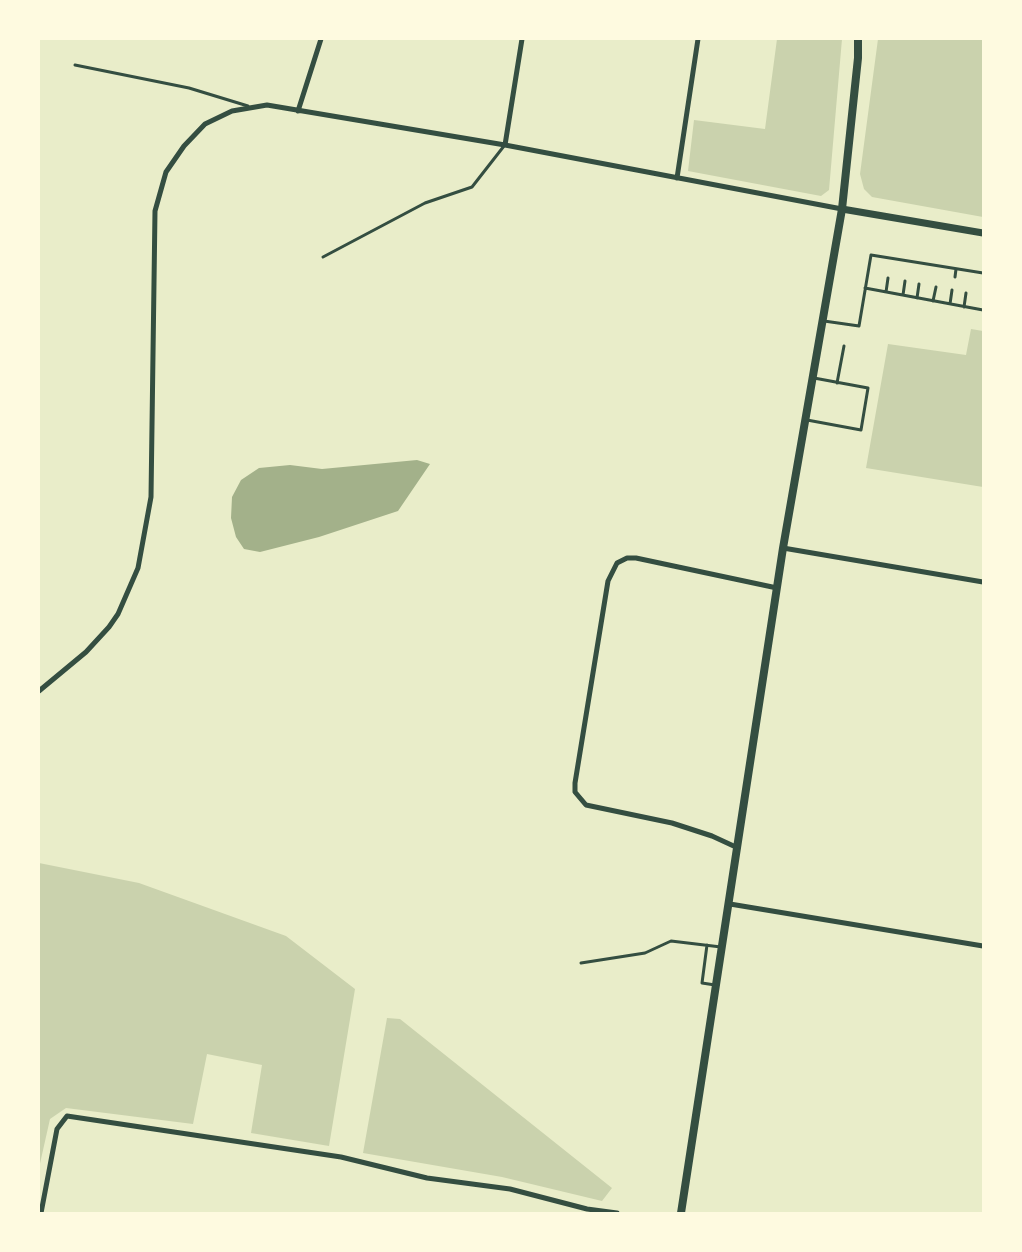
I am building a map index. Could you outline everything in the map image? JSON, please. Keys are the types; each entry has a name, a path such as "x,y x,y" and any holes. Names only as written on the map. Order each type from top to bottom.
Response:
{"main road":[{"path":"681,1213 783,548 842,209 858,39"},
{"path":"858,58 864,39"}],"street":[{"path":"298,111 321,39"},
{"path":"505,145 522,39"},
{"path":"677,178 698,39"},
{"path":"39,691 86,652 109,627 129,592 143,549 151,497 154,210 161,186 184,146 205,124 219,115 267,105 505,145 842,209 983,233"},
{"path":"783,548 983,582"},
{"path":"738,848 712,836 672,824 586,806 578,798 574,783 608,581 617,563 627,558 636,558 777,588"},
{"path":"730,904 983,946"},
{"path":"41,1213 57,1129 67,1116 341,1157 427,1178 510,1189 587,1209 617,1213"}],"lane":[{"path":"75,65 189,88 250,107"},
{"path":"323,257 425,203 472,188 505,145"},
{"path":"822,320 859,326 871,255 983,273"},
{"path":"891,266 892,258"},
{"path":"908,268 909,261"},
{"path":"922,271 923,263"},
{"path":"939,274 940,266"},
{"path":"955,277 956,268"},
{"path":"968,278 970,271"},
{"path":"886,292 888,278"},
{"path":"903,295 905,281"},
{"path":"917,298 919,284"},
{"path":"933,301 936,287"},
{"path":"866,288 983,310"},
{"path":"950,304 952,290"},
{"path":"964,307 966,293"},
{"path":"837,383 844,346"},
{"path":"805,420 861,430 868,388 813,378"},
{"path":"580,963 645,953 671,941 723,947"},
{"path":"708,945 702,983 717,985"}],"shaded area":[{"path":"777,39 842,39 829,190 821,196 688,171 694,120 765,129"},
{"path":"878,39 983,39 983,217 872,197 864,189 860,174"},
{"path":"971,329 983,331 983,487 866,468 888,344 966,355"},
{"path":"417,460 430,464 398,511 319,537 260,552 244,549 236,537 231,518 232,497 241,480 259,468 290,465 322,469"},
{"path":"39,863 139,883 286,936 355,989 329,1146 251,1133 262,1065 207,1054 193,1124 66,1108 50,1119 39,1168"},
{"path":"387,1018 400,1019 612,1188 602,1201 502,1177 363,1153"}]}
